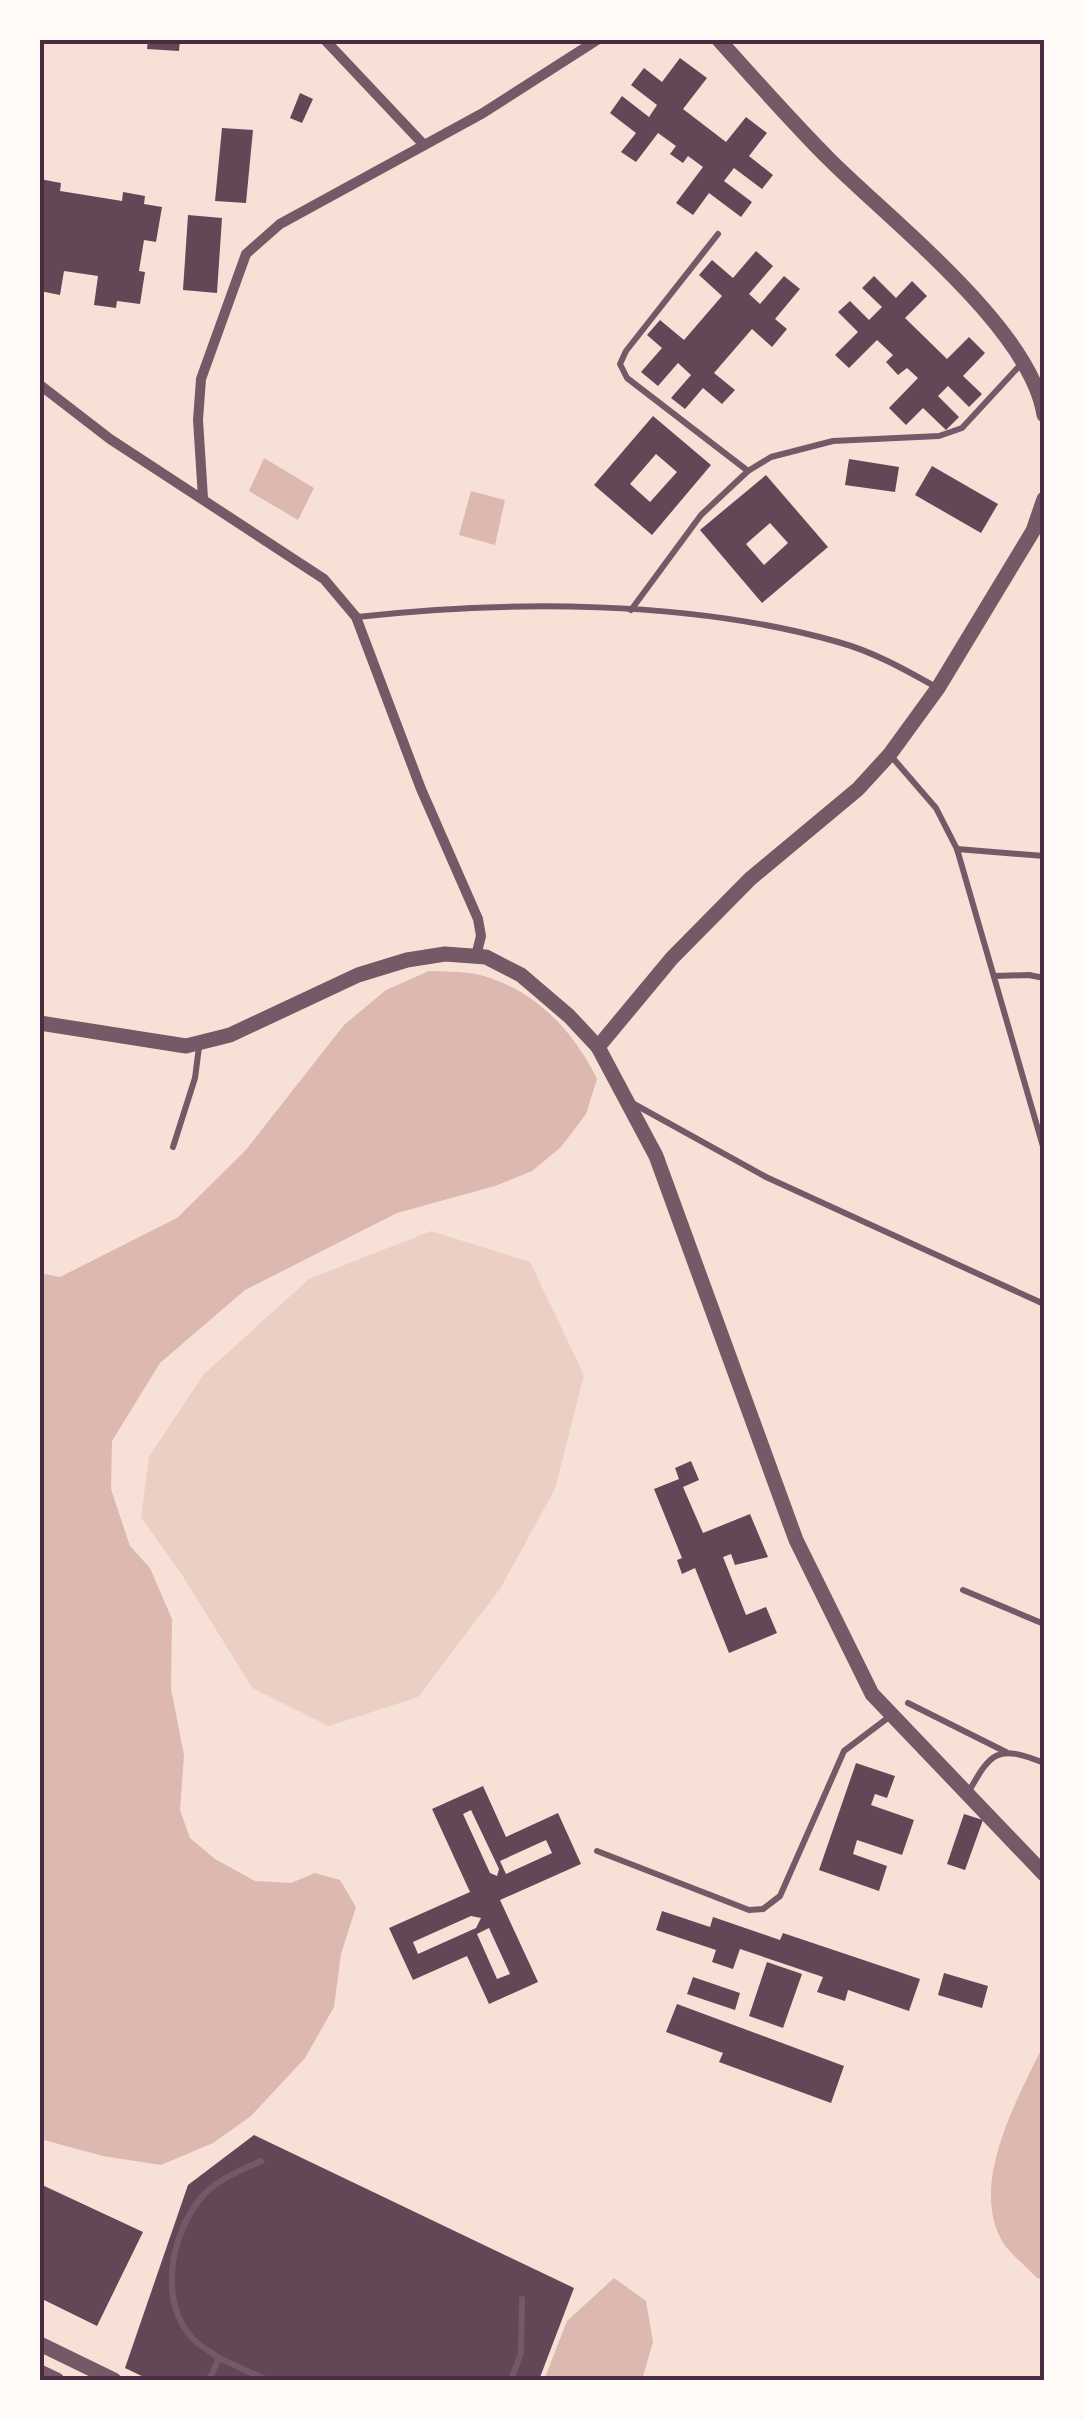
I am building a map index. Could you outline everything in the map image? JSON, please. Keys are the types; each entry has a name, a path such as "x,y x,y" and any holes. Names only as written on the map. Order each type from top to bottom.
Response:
{"street":[{"path":"325,40 424,145"},
{"path":"203,498 198,420 202,379 246,254 280,224 483,113 597,40"},
{"path":"719,40 826,157 989,314 1024,360 1041,394 1044,416"},
{"path":"40,385 110,439 324,579 356,617 421,789 478,919 476,956"},
{"path":"598,1046 672,958 750,879 858,789 890,754 1038,534 1044,499"},
{"path":"40,1024 151,1042 199,1044 230,1035 358,975 390,965 445,954 486,956 521,975 598,1046 656,1156 796,1540 855,1665 890,1716 1044,1874"},
{"path":"40,2344 114,2380"},
{"path":"40,2372 57,2380"}],"lane":[{"path":"718,234 626,351 620,364 627,378 748,471"},
{"path":"630,611 700,515 748,471 772,457 833,441 938,436 962,428 1024,360"},
{"path":"356,617 424,610 530,608 675,613 839,642 890,660 938,688"},
{"path":"890,754 936,808 956,850 1044,1150"},
{"path":"956,850 1044,856"},
{"path":"995,976 1044,978"},
{"path":"173,1147 195,1078 199,1044"},
{"path":"629,1102 766,1177 1044,1304"},
{"path":"963,1590 1044,1624"},
{"path":"908,1702 1006,1752 1044,1762"},
{"path":"598,1851 749,1910 763,1909 780,1896 844,1751 890,1716"},
{"path":"967,1795 986,1761 1006,1752"},
{"path":"261,2161 224,2179 201,2197 186,2222 174,2256 171,2280 177,2310 192,2338 218,2358 267,2380"},
{"path":"512,2380 521,2353 522,2300"},
{"path":"209,2380 218,2358"}],"shaded area":[{"path":"264,458 314,488 298,520 249,491"},
{"path":"471,491 505,500 495,545 459,535"},
{"path":"429,971 484,976 521,992 552,1016 577,1045 597,1079 586,1114 561,1147 532,1171 495,1186 397,1213 245,1290 160,1363 112,1441 111,1489 130,1546 150,1568 172,1619 171,1689 184,1755 180,1810 190,1838 215,1859 255,1881 291,1883 315,1873 340,1880 356,1907 341,1954 334,2007 305,2058 251,2116 213,2143 161,2165 103,2156 40,2139 40,1273 60,1277 177,1218 245,1151 344,1025 386,990"},
{"path":"431,1231 530,1262 584,1375 555,1489 500,1589 418,1697 329,1726 252,1688 141,1517 149,1457 203,1375 309,1279"},
{"path":"1044,2044 1044,2280 1037,2278 1004,2244 994,2221 991,2196 1000,2142"},
{"path":"614,2278 646,2301 653,2342 642,2380 544,2380 567,2321"}],"building":[{"path":"148,40 180,40 179,51 147,49"},
{"path":"680,58 707,78 683,109 726,142 746,117 767,133 749,156 773,175 762,189 734,168 724,181 752,202 741,217 709,193 693,215 676,203 703,167 688,156 683,163 670,154 676,146 658,133 636,162 621,152 636,133 610,113 622,96 649,117 657,105 631,85 644,68 662,82"},
{"path":"300,93 313,99 302,123 290,118"},
{"path":"222,128 253,130 246,203 215,201"},
{"path":"40,179 61,183 60,191 122,201 123,192 145,196 144,204 162,207 156,242 144,240 139,271 145,272 140,304 117,301 116,308 94,305 98,276 64,271 60,295 40,291"},
{"path":"188,215 222,218 217,293 183,290"},
{"path":"756,251 773,266 749,294 760,304 784,276 800,289 775,319 787,329 772,347 752,329 714,373 735,390 722,404 703,388 685,409 671,398 691,375 678,363 658,386 641,372 662,348 647,335 660,320 684,340 722,296 699,275 712,260 733,278"},
{"path":"874,276 896,298 912,281 927,296 905,318 947,359 969,337 985,353 963,376 982,394 969,407 948,386 938,396 959,417 946,430 923,408 906,425 889,408 918,378 907,368 898,375 886,362 893,355 877,340 849,368 835,355 858,332 838,312 850,301 869,320 882,307 862,288"},
{"path":"653,416 711,465 652,535 594,485","holes":["656,454 677,472 650,502 630,484"]},
{"path":"849,459 899,467 895,492 845,485"},
{"path":"932,466 998,504 981,533 915,495"},
{"path":"766,475 828,547 762,603 700,530","holes":["770,523 788,543 764,565 746,544"]},
{"path":"691,1461 699,1480 683,1487 703,1533 750,1514 768,1557 735,1565 731,1554 723,1557 746,1615 766,1607 777,1633 729,1653 695,1568 682,1574 677,1560 682,1558 654,1489 679,1479 675,1468"},
{"path":"856,1763 895,1776 887,1798 875,1794 871,1805 914,1820 902,1855 857,1840 853,1854 887,1866 879,1891 819,1870"},
{"path":"483,1786 506,1837 558,1813 581,1864 500,1900 538,1982 489,2004 467,1956 413,1980 389,1928 470,1892 432,1809","holes":["471,1810 499,1869 497,1876 490,1873 463,1814","546,1840 552,1853 506,1874 500,1861","471,1916 481,1918 476,1928 418,1954 413,1942","489,1928 510,1974 497,1979 477,1934"]},
{"path":"964,1814 983,1820 965,1870 947,1864"},
{"path":"662,1911 710,1927 713,1917 780,1940 783,1933 920,1979 909,2011 848,1990 845,2001 817,1992 823,1977 740,1949 733,1969 712,1962 716,1950 656,1930"},
{"path":"767,1962 802,1974 783,2028 749,2016"},
{"path":"944,1973 988,1986 982,2008 938,1995"},
{"path":"693,1977 740,1993 735,2010 687,1994"},
{"path":"677,2004 844,2066 831,2103 719,2062 723,2053 666,2032"},
{"path":"254,2135 574,2288 539,2380 150,2380 125,2368 188,2185"},
{"path":"40,2184 143,2232 97,2326 40,2298"}]}
